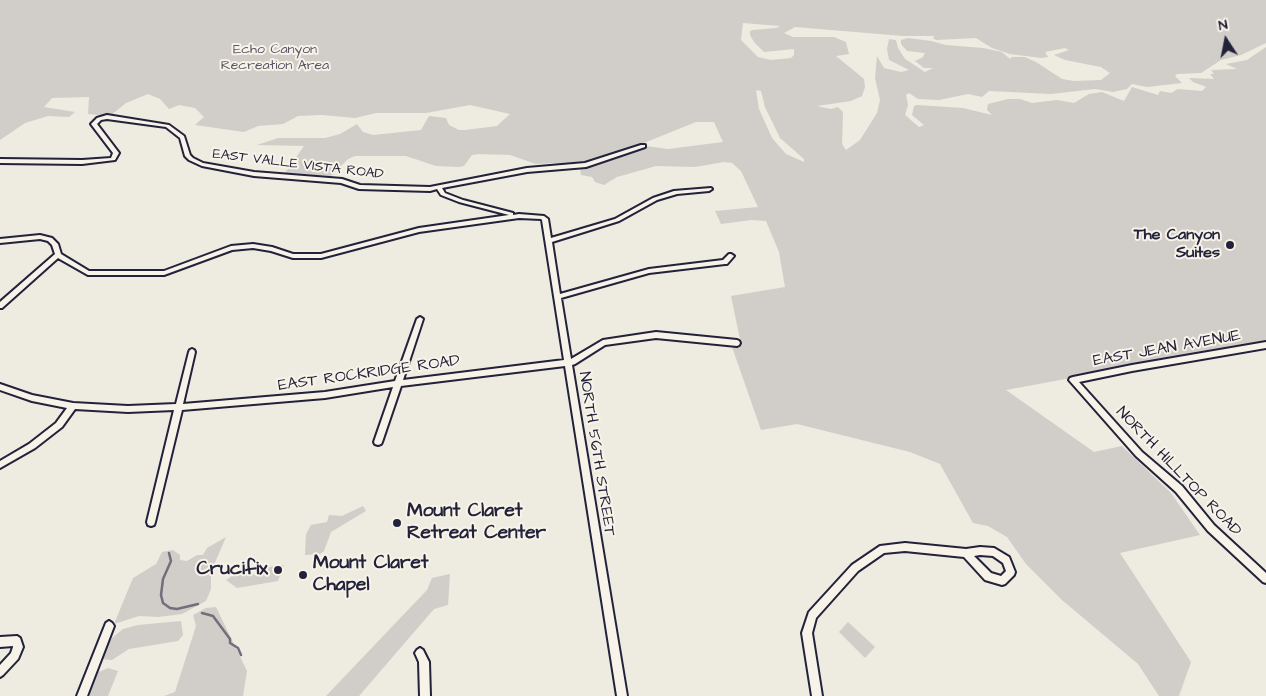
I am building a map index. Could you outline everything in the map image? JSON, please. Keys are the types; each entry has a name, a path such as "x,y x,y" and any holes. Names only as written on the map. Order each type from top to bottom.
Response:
{"street":[{"name":"EAST VALLE VISTA ROAD","path":"0,161 100,162 113,159 116,153 94,124 99,118 107,117 167,126 182,137 187,155 191,159 210,166 254,174 342,181 359,187 439,188 527,170 586,165 643,146"},
{"path":"439,188 443,194 461,201 519,216"},
{"path":"549,241 617,220 655,199 676,192 709,189"},
{"path":"0,241 40,237 50,239 55,244 58,255 88,273 164,273 231,248 253,246 272,249 293,256 321,256 419,230 519,216"},
{"name":"NORTH 56TH STREET","path":"519,216 542,216 545,219 622,696"},
{"path":"0,306 58,255"},
{"path":"558,297 649,271 725,262 731,256"},
{"path":"378,442 420,319"},
{"name":"EAST ROCKRIDGE ROAD","path":"0,388 32,398 73,406 128,409 180,407 268,401 567,362 579,359 603,343 656,335 737,343"},
{"name":"EAST JEAN AVENUE","path":"1073,380 1266,345"},
{"path":"151,522 192,352"},
{"name":"NORTH HILLTOP ROAD","path":"1073,380 1139,454 1179,490 1211,528 1266,579"},
{"path":"0,464 32,446 59,425 73,406"},
{"path":"817,696 806,633 812,615 855,568 883,549 905,547 966,552 980,550 994,552 1006,560 1011,572 1002,581 988,577 966,552"},
{"path":"82,696 109,626"},
{"path":"0,642 17,641 18,648 15,656 0,672"},
{"path":"420,653 424,662 425,696"}],"green space":[{"name":"Echo Canyon Recreation Area","path":"0,0 1266,0 1266,43 1241,55 1221,60 1201,73 1177,74 1175,76 1182,83 1147,87 1132,84 1127,89 1113,92 1095,89 1051,94 989,91 982,97 968,94 939,100 918,99 909,93 906,95 908,105 905,115 919,127 924,125 912,115 914,106 917,105 963,108 992,115 987,110 988,104 1008,99 1020,99 1032,103 1057,100 1074,103 1089,94 1102,92 1124,101 1132,87 1158,95 1160,91 1171,93 1178,89 1202,91 1206,87 1193,82 1189,78 1214,79 1210,74 1214,74 1211,70 1237,69 1226,64 1247,60 1266,47 1266,342 1006,390 1094,452 1122,446 1171,493 1200,535 1120,553 1191,662 1179,696 1159,696 1138,664 1062,600 1026,564 1007,537 988,526 973,523 940,464 910,452 797,424 761,430 731,344 741,344 731,296 785,287 779,252 766,221 752,220 721,224 715,211 758,207 741,171 732,163 724,162 695,167 656,166 617,177 604,185 595,182 592,177 581,175 580,167 646,146 668,149 723,142 714,122 696,122 624,151 580,164 562,166 554,163 536,164 510,155 479,154 472,155 464,166 459,167 436,166 406,156 355,156 348,159 331,176 285,173 304,146 257,145 278,138 325,138 340,134 357,124 363,132 373,135 421,130 429,116 446,118 449,125 459,130 465,130 497,126 510,114 470,105 426,113 376,113 355,118 322,115 298,116 283,124 258,126 244,132 195,125 204,117 195,108 179,105 169,109 160,99 148,94 126,103 110,116 88,114 89,97 52,98 44,107 75,112 69,117 48,116 25,123 0,140","holes":["743,23 780,26 753,30 750,31 750,35 764,52 794,49 794,55 791,58 771,60 758,57 741,40","795,27 903,36 934,36 933,38 936,40 976,38 992,48 1010,54 1041,58 1048,57 1045,52 1065,48 1069,50 1054,55 1065,60 1101,67 1110,73 1101,80 1074,81 1062,79 1025,57 1012,57 1010,59 1002,52 983,48 946,45 908,38 901,40 901,44 907,51 925,53 923,57 915,61 924,68 933,68 925,72 905,59 898,48 896,40 889,39 887,49 889,60 909,70 901,72 884,68 877,56 875,78 880,100 877,113 860,140 846,150 842,144 843,112 838,107 831,109 817,106 851,101 862,96 865,87 864,79 836,56 849,54 846,42 834,37 793,37 784,33","756,90 761,91 765,107 780,138 804,159 804,162 786,154 772,138 759,109"]},
{"path":"363,506 366,511 331,532 324,551 320,554 305,555 306,534 311,525 327,522 329,515 342,516"},
{"path":"226,537 211,572 211,589 206,601 182,614 158,617 139,616 114,624 133,578 156,564 162,552 173,550 180,555 180,560 187,561 197,555 203,555 207,548"},
{"path":"284,565 278,581 237,588 226,580 238,572 253,570 252,574 255,575 259,568"},
{"path":"450,574 448,605 434,609 359,696 326,696 427,590 432,578"},
{"path":"216,607 247,671 243,696 164,696 175,692 196,626 193,615 206,608"},
{"path":"181,621 183,635 178,641 129,649 112,660 101,659 106,643 123,629 138,625"},
{"path":"848,622 875,647 865,658 839,632"},
{"path":"108,668 118,671 108,696 86,696 94,674"}],"waterway":[{"path":"169,553 171,561 163,579 161,595 163,603 170,608 177,609 198,604"},
{"path":"202,613 213,616 230,639 230,643 238,648 241,655"}],"place":[{"name":"The Canyon Suites","path":"1230,245"},
{"name":"Mount Claret Retreat Center","path":"397,523"},
{"name":"Crucifix","path":"278,570"},
{"name":"Mount Claret Chapel","path":"303,575"}]}
